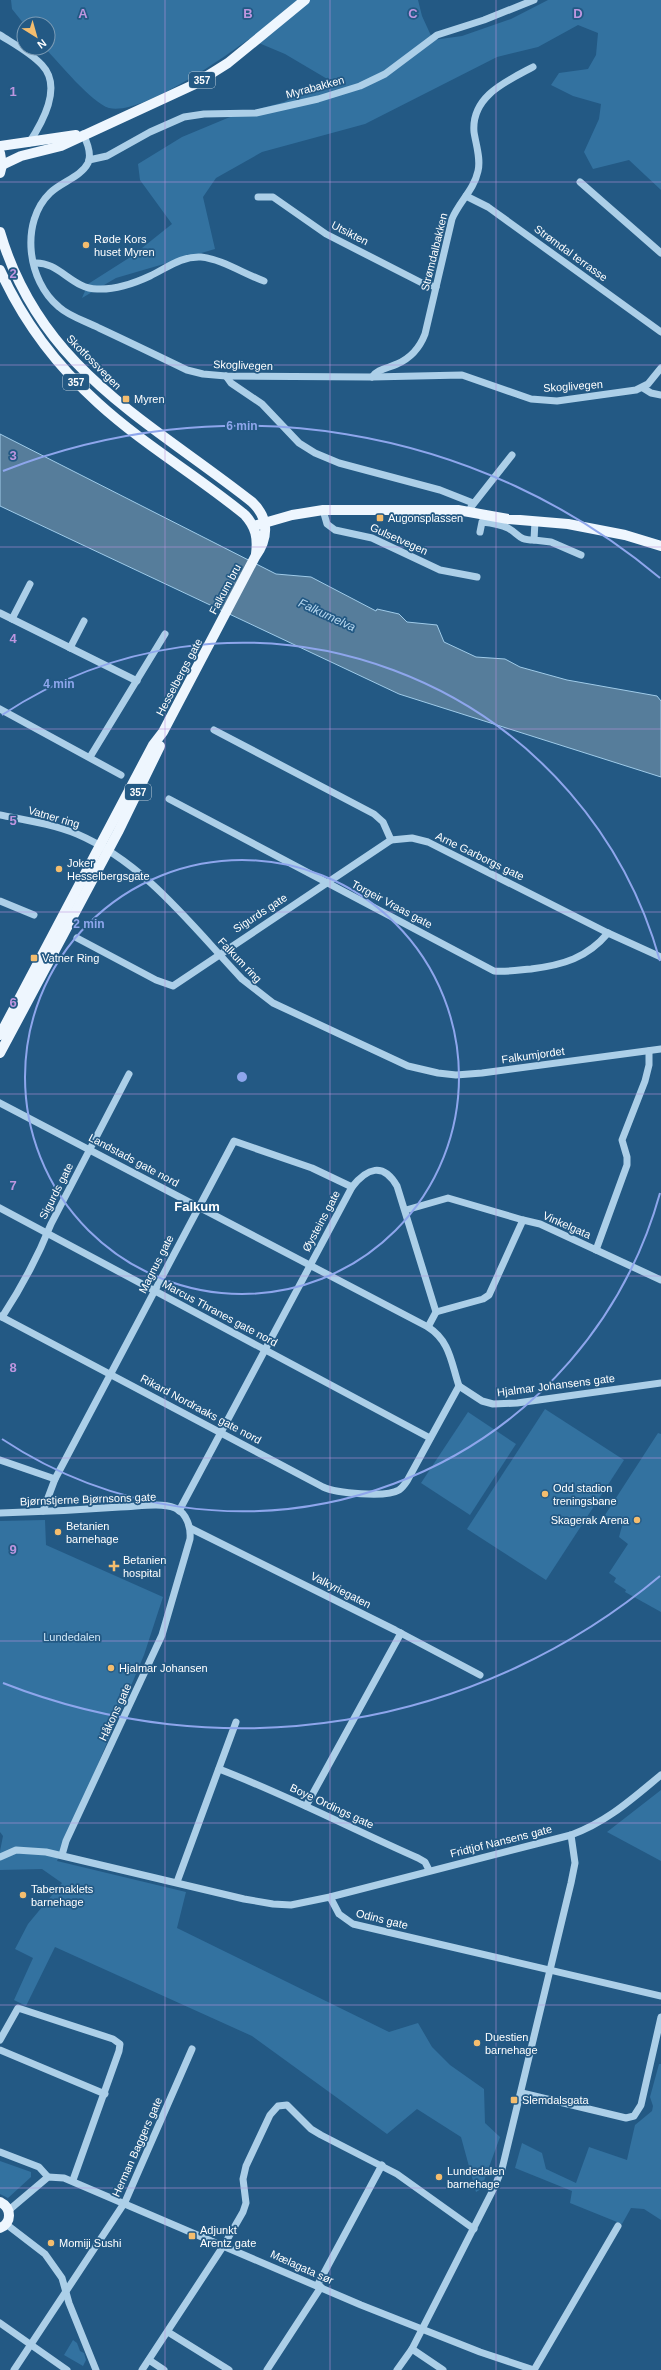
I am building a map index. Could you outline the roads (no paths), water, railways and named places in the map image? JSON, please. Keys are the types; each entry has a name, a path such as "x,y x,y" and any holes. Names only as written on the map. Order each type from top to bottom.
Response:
{"main road":[{"name":"357","path":"1,169 20,156 61,146 84,134 172,95 210,75 247,48 305,0"},
{"name":"357","path":"0,146 84,134"},
{"name":"357","path":"0,153 1,169"},
{"name":"Skotfossvegen","path":"0,232 11,264 29,301 67,355 91,380 124,407 252,502 262,515 265,522"},
{"name":"357","path":"0,270 31,327 55,358 85,391 119,421 238,509 254,526 257,540 255,557"},
{"name":"Gulsetvegen","path":"254,526 292,515 323,510 471,507 508,519 568,524 618,533 661,546"},
{"name":"357","path":"255,557 262,548 265,538 265,522"},
{"name":"Falkum bru","path":"215,632 255,557"},
{"name":"Hesselbergs gate","path":"0,1053 104,848 153,745 163,732 215,632"},
{"name":"Hesselbergs gate","path":"0,1035 104,848"},
{"path":"0,2202 8,2210 9,2216 3,2226"}],"street":[{"name":"Myrabakken","path":"90,160 107,156 150,132 184,117 204,114 256,113 318,99 360,86 385,74 437,35 484,20 534,0"},
{"path":"0,35 38,60 50,76 51,89 46,113 40,128 29,143"},
{"name":"Strømdalbakken","path":"372,377 375,373 406,359 417,348 429,324 436,286 452,219 478,172 474,122 478,108 495,89 533,67"},
{"path":"84,134 90,160"},
{"name":"Skoglivegen","path":"90,160 83,170 51,192 38,209 31,236 34,263 46,292 54,302 66,311 187,370 203,374 226,376 372,377 462,375 519,396 543,400 585,398 642,388"},
{"path":"580,182 661,253"},
{"name":"Strømdal terrasse","path":"466,196 492,210 661,332"},
{"name":"Utsikten","path":"258,197 273,197 326,234 422,283 436,286"},
{"path":"34,263 51,266 77,284 98,290 127,284 149,277 176,262 201,257 264,281"},
{"path":"661,368 642,388 651,393 661,395"},
{"path":"226,376 232,383 262,404 299,443 315,453 339,463 440,490 471,507 512,455"},
{"name":"Gulsetvegen","path":"323,510 327,524 335,530 372,538 440,570 477,577"},
{"path":"534,540 535,521"},
{"path":"480,532 482,522 490,523 509,529 523,540 551,542 581,555"},
{"path":"12,619 30,584"},
{"path":"0,613 137,681"},
{"path":"73,650 84,621"},
{"path":"90,757 165,634"},
{"path":"0,709 121,775"},
{"path":"214,730 374,814 383,822 391,840"},
{"name":"Torgeir Vraas gate","path":"168,799 494,971 508,972 567,963 586,953 598,944 608,932"},
{"name":"Vatner ring","path":"0,815 39,823 76,834 104,848"},
{"name":"Arne Garborgs gate","path":"391,840 412,838 428,842 661,957"},
{"name":"Sigurds gate","path":"77,938 166,985 173,986 181,982 218,954 391,840"},
{"name":"Falkum ring","path":"104,848 149,879 242,979 273,1003 408,1066"},
{"path":"0,901 34,915"},
{"name":"Falkumjordet","path":"408,1066 456,1075 661,1049"},
{"path":"596,1250 627,1165 627,1157 622,1140 645,1081 649,1065 649,1051"},
{"name":"Sigurds gate","path":"1,1316 22,1287 89,1149 128,1074"},
{"name":"Landstads gate nord","path":"0,1103 428,1327"},
{"name":"Magnus gate","path":"43,1511 55,1479 234,1141 312,1168 352,1187"},
{"name":"Øysteins gate","path":"179,1511 352,1187 364,1173 373,1170 384,1171 392,1177 397,1186 406,1210 436,1312"},
{"name":"Vinkelgata","path":"406,1210 448,1198 540,1224 661,1280"},
{"name":"Marcus Thranes gate nord","path":"0,1208 430,1438"},
{"path":"430,1438 458,1386 445,1342 439,1334 428,1327 436,1312 483,1299 489,1295 523,1220"},
{"name":"Rikard Nordraaks gate nord","path":"1,1316 112,1373 221,1433 333,1491 388,1493 398,1491 407,1481 430,1438"},
{"name":"Hjalmar Johansens gate","path":"458,1386 482,1401 493,1404 518,1403 661,1383"},
{"path":"0,1460 55,1479"},
{"name":"Bjørnstjerne Bjørnsons gate","path":"0,1513 146,1506 170,1507 179,1511"},
{"path":"179,1511 190,1528"},
{"name":"Valkyriegaten","path":"190,1528 401,1633 480,1675"},
{"name":"Håkons gate","path":"62,1855 66,1841 162,1635 190,1539 190,1528"},
{"path":"306,1806 401,1633"},
{"path":"177,1882 236,1722"},
{"name":"Boye Ordings gate","path":"219,1769 306,1806 344,1826 418,1858 425,1862 430,1870"},
{"name":"Fridtjof Nansens gate","path":"330,1897 430,1870 572,1835 591,1828 617,1812 661,1775"},
{"path":"397,2370 412,2349 474,2229 502,2169 522,2093 575,1863 572,1835"},
{"path":"0,1857 7,1853 26,1850 62,1855 273,1904 291,1905 330,1897"},
{"name":"Odins gate","path":"330,1897 339,1914 353,1924 661,1996"},
{"path":"0,2039 18,2008 113,2039 120,2044 105,2094 73,2180"},
{"path":"522,2093 626,2118 634,2116 641,2105 661,2017"},
{"name":"Herman Baggers gate","path":"14,2370 125,2202 192,2049"},
{"path":"0,2050 105,2094"},
{"path":"142,2370 224,2245 243,2212 246,2203 243,2179 252,2149 270,2115 275,2108 282,2104 290,2107 311,2129 382,2165 474,2229"},
{"path":"0,2152 39,2167 48,2177 8,2210"},
{"path":"267,2370 319,2286 382,2165"},
{"name":"Mælagata sør","path":"48,2177 60,2176 73,2180 319,2286 480,2352 534,2370"},
{"path":"3,2226 44,2254 62,2278 69,2303 94,2369"},
{"path":"534,2370 618,2226"},
{"path":"0,2322 67,2370"},
{"path":"168,2332 229,2370"},
{"path":"412,2349 443,2370"},
{"path":"149,2360 164,2370"}],"water":[{"name":"Falkumelva","path":"0,434 276,574 311,577 376,611 377,609 399,614 407,622 437,625 444,642 476,657 505,659 520,667 567,680 657,696 661,701 661,777 399,694 0,506"}],"place":[{"name":"Røde Kors huset Myren","path":"86,245"},
{"name":"Myren","path":"126,399"},
{"name":"Augonsplassen","path":"380,518"},
{"name":"Joker Hesselbergsgate","path":"59,869"},
{"name":"Vatner Ring","path":"34,958"},
{"name":"Odd stadion treningsbane","path":"545,1494"},
{"name":"Skagerak Arena","path":"637,1520"},
{"name":"Betanien barnehage","path":"58,1532"},
{"name":"Betanien hospital","path":"114,1566"},
{"name":"Hjalmar Johansen","path":"111,1668"},
{"name":"Tabernaklets barnehage","path":"23,1895"},
{"name":"Duestien barnehage","path":"477,2043"},
{"name":"Slemdalsgata","path":"514,2100"},
{"name":"Lundedalen barnehage","path":"439,2177"},
{"name":"Adjunkt Arentz gate","path":"192,2236"},
{"name":"Momiji Sushi","path":"51,2243"}],"district":[{"name":"Falkum","path":"197,1206"}],"park label":[{"name":"Lundedalen","path":"72,1637"}]}
